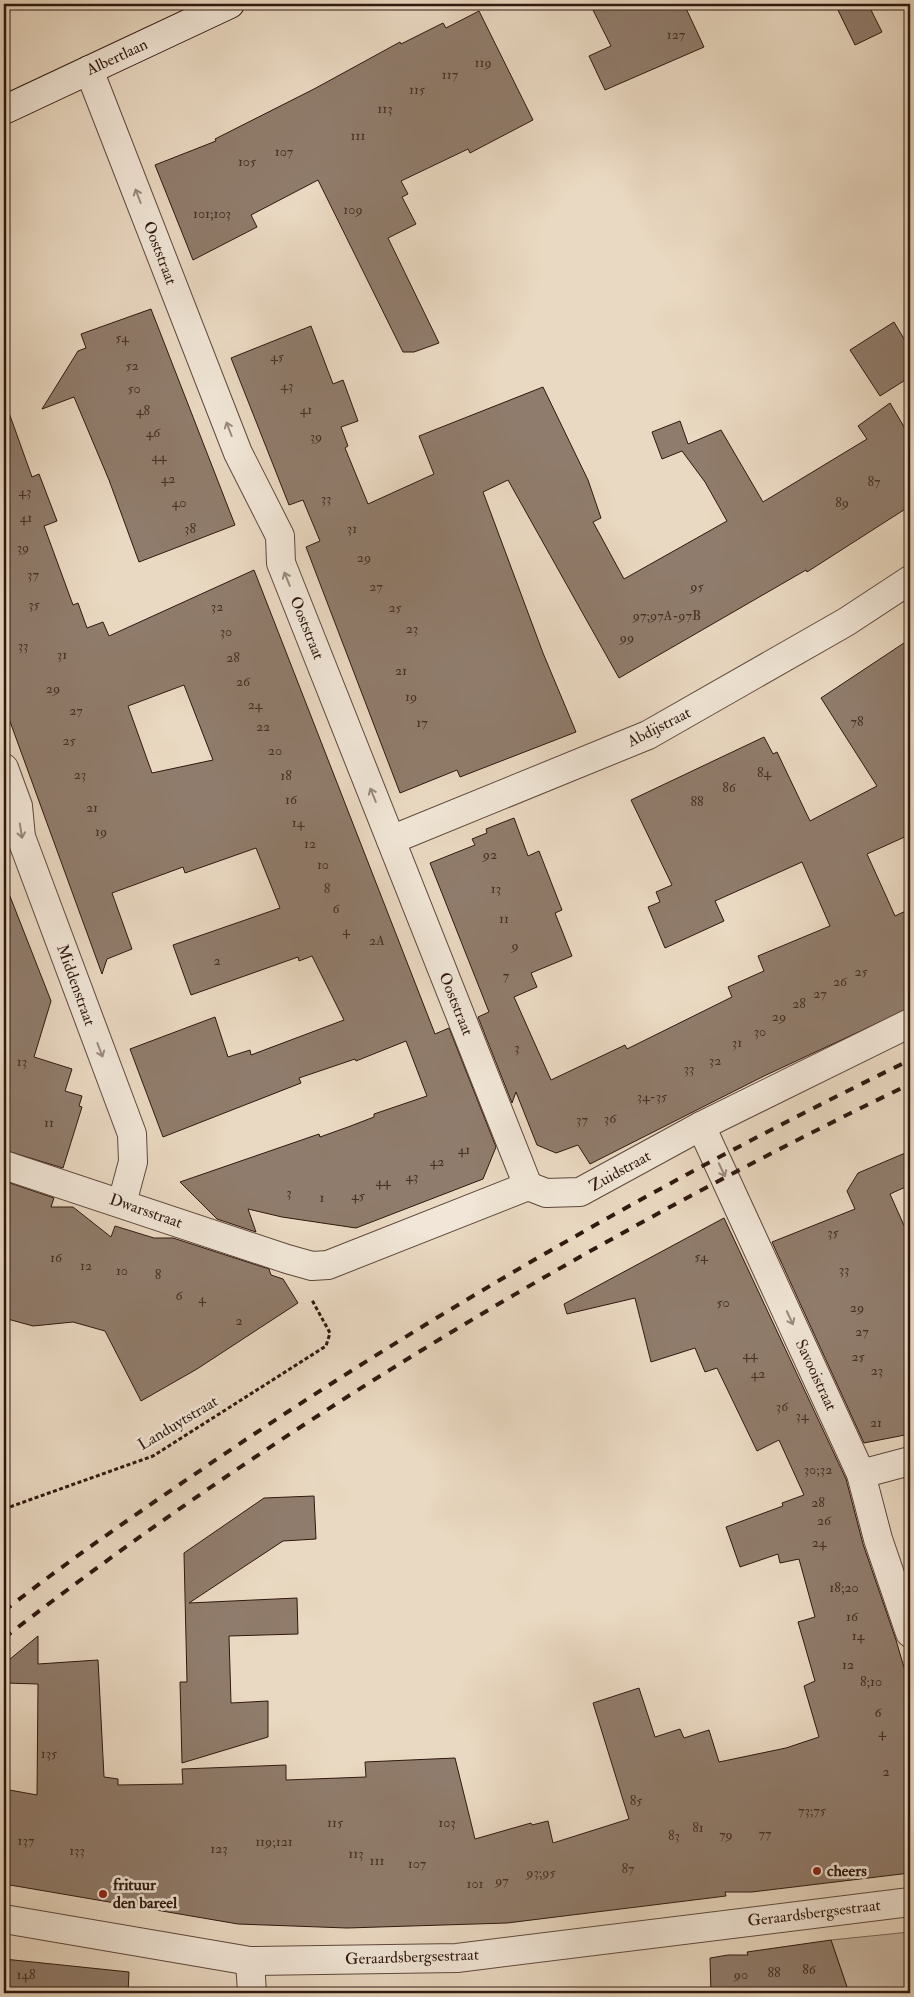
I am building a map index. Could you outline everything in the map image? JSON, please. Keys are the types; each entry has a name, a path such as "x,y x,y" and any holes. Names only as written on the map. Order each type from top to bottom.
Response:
{"street":[{"name":"Albertlaan","path":"4,110 230,4"},
{"name":"Ooststraat","path":"89,70 238,453 280,536 281,563 528,1186"},
{"name":"Abdijstraat","path":"391,840 648,736 846,622 910,580"},
{"name":"Middenstraat","path":"4,768 18,806 21,837 132,1134 133,1162 122,1203"},
{"name":"Zuidstraat","path":"528,1186 546,1193 580,1192 701,1126 910,1024"},
{"name":"Savooistraat","path":"701,1126 861,1474 878,1539 910,1633"},
{"name":"Dwarsstraat","path":"4,1165 312,1266 328,1265 528,1186"},
{"path":"861,1474 910,1461"},
{"name":"Geraardsbergsestraat","path":"4,1919 250,1961 457,1958 910,1902"},
{"path":"250,1961 252,1993"}],"path":[{"name":"Landuytstraat","path":"4,1509 153,1456 326,1346"}],"shaded area":[{"path":"910,1932 910,1993 849,1993 831,1940"}],"building":[{"path":"590,4 684,4 704,47 605,90 589,56 611,46"},
{"path":"835,4 868,4 882,32 855,45"},
{"path":"479,11 533,120 470,153 468,149 401,181 408,194 402,197 416,224 388,238 439,343 414,352 403,352 318,180 251,215 257,227 193,260 155,165 216,141 215,139 314,89 400,42 401,44 443,23 446,28"},
{"path":"151,309 235,525 139,562 109,480 74,397 42,409 78,351 86,348 81,334"},
{"path":"894,322 910,349 910,377 880,396 850,350"},
{"path":"311,326 333,384 343,380 358,421 341,427 348,446 345,448 368,504 434,474 419,436 543,387 588,480 601,518 593,522 624,579 727,521 705,482 682,451 662,459 652,432 680,421 688,444 721,430 763,502 867,439 858,426 890,403 910,437 910,506 807,572 806,570 619,678 508,480 483,492 543,653 576,732 460,777 457,770 400,793 306,547 320,541 303,500 289,505 231,358"},
{"path":"8,410 32,477 39,474 57,521 44,526 73,605 78,603 87,628 103,622 109,636 254,570 435,1034 449,1028 496,1147 483,1179 356,1228 282,1217 248,1209 256,1232 217,1219 180,1182 319,1134 320,1137 374,1117 374,1114 427,1096 406,1041 356,1061 355,1059 299,1078 301,1083 163,1137 130,1049 215,1017 228,1057 250,1050 251,1055 344,1020 312,956 299,961 298,957 191,995 173,945 280,908 256,848 185,873 183,867 112,893 132,949 107,959 102,974 4,705 4,411","holes":["184,685 213,760 152,773 128,706"]},
{"path":"910,639 910,838 909,835 867,854 895,916 910,909 910,1008 764,1076 590,1164 578,1145 556,1153 537,1145 516,1092 512,1103 478,1017 489,1012 430,863 475,845 472,839 487,833 486,829 514,818 528,856 539,851 562,910 555,913 572,956 531,973 537,987 514,997 551,1080 625,1045 627,1049 732,997 728,987 764,971 758,956 830,926 802,862 715,901 724,921 665,948 648,907 660,902 656,892 672,885 631,800 764,737 773,754 777,752 810,821 877,786 821,698"},
{"path":"4,886 6,886 51,1001 34,1057 72,1069 65,1091 82,1096 79,1106 82,1107 63,1168 4,1150"},
{"path":"910,1151 910,1185 890,1194 910,1239 910,1434 864,1443 772,1242 855,1209 847,1191 858,1173"},
{"path":"4,1181 54,1198 51,1207 73,1207 111,1237 115,1226 154,1238 173,1238 269,1269 271,1275 283,1279 298,1303 197,1369 141,1401 105,1331 73,1322 33,1326 4,1318"},
{"path":"724,1218 846,1479 863,1544 896,1640 910,1688 910,1873 752,1892 725,1892 726,1896 507,1923 347,1928 238,1924 4,1884 4,1789 37,1795 38,1684 4,1683 4,1664 38,1636 38,1664 98,1660 104,1777 118,1779 118,1785 183,1784 182,1769 286,1765 286,1780 366,1777 365,1762 455,1758 475,1839 531,1823 532,1825 548,1821 553,1843 629,1819 593,1703 639,1688 655,1737 680,1729 684,1738 709,1730 719,1762 786,1748 819,1737 804,1686 815,1681 798,1622 815,1617 799,1559 780,1563 778,1554 740,1567 726,1527 783,1506 782,1503 804,1495 779,1440 757,1451 717,1368 705,1372 695,1348 651,1362 635,1298 567,1314 564,1304"},
{"path":"314,1496 316,1539 283,1541 189,1603 297,1598 298,1634 229,1636 231,1703 268,1701 268,1737 182,1763 180,1682 187,1682 184,1553 264,1498"},
{"path":"831,1940 849,1993 711,1993 710,1958 728,1955 748,1955 747,1952"},
{"path":"4,1959 129,1972 128,1993 4,1993"}],"railway":[{"path":"4,1611 136,1514 217,1459 300,1404 470,1298 644,1198 820,1105 910,1060"},
{"path":"4,1638 110,1558 219,1482 330,1408 443,1337 557,1270 674,1205 791,1143 910,1084"}],"place":[{"name":"cheers","path":"817,1871"},
{"name":"frituur den bareel","path":"103,1894"}]}
